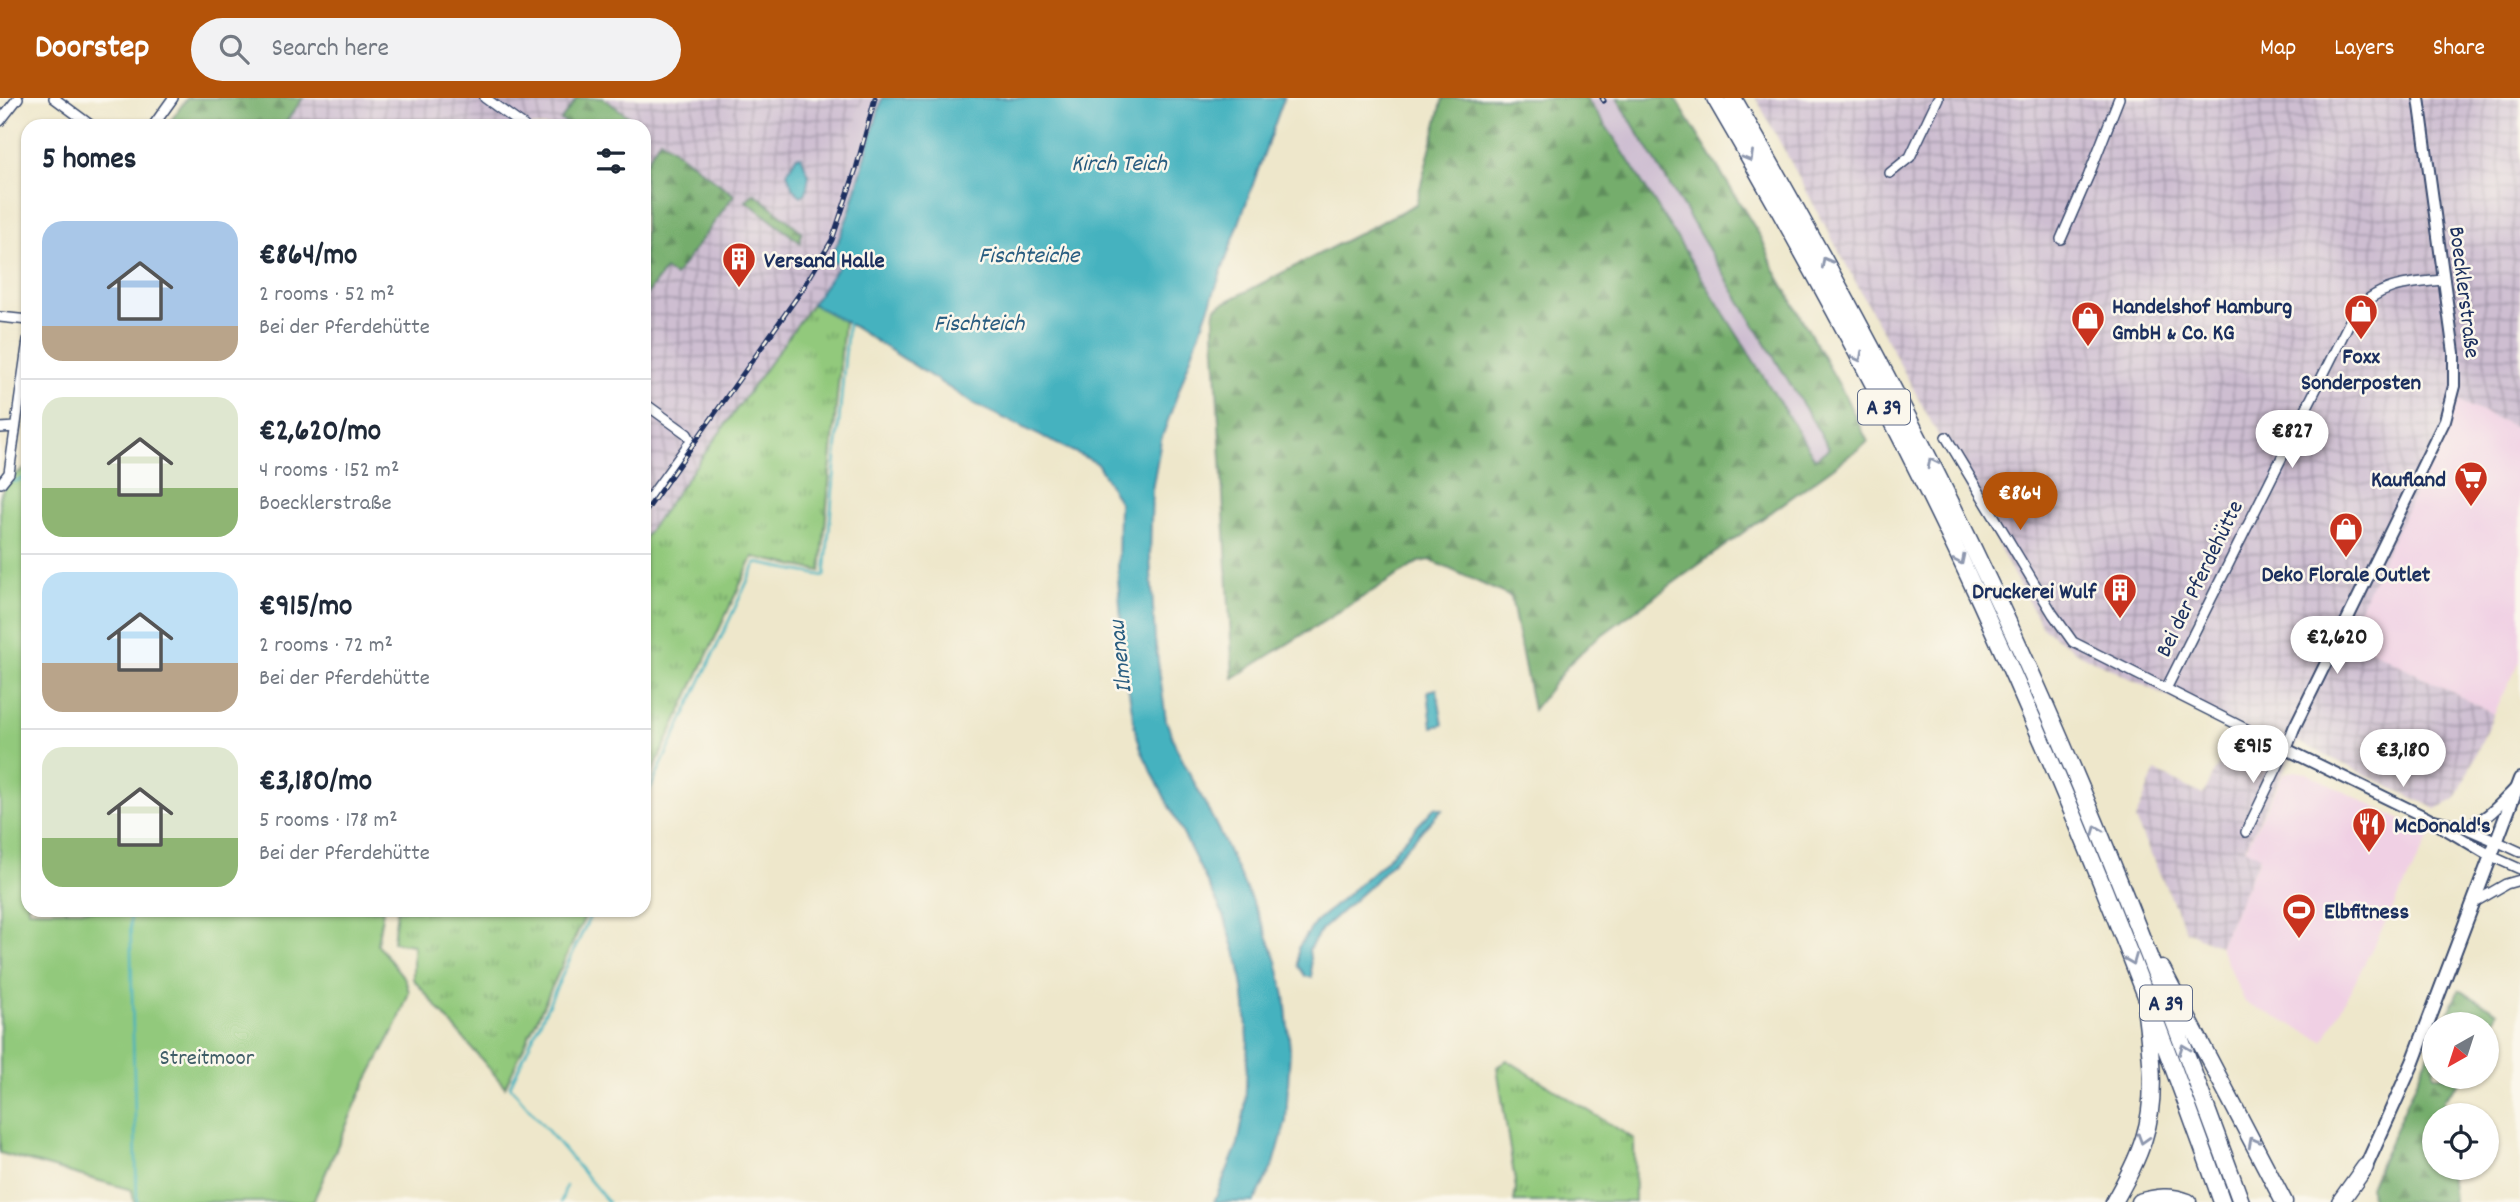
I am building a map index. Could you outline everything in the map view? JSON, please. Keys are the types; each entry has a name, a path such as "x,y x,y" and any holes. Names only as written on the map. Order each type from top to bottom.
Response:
{"highway":[{"name":"A 39","path":"1715,98 1842,326 1979,598 2041,737 2143,988 2222,1202"},
{"name":"A 39","path":"1732,98 1858,320 1994,591 2045,705 2123,893 2241,1202"},
{"path":"2123,893 2284,1202"},
{"path":"2114,1202 2144,1138 2149,1115 2152,1072 2143,988"},
{"path":"2340,1202 2362,1173"},
{"path":"2360,1202 2362,1173"},
{"path":"2139,1202 2164,1197 2188,1202"}],"main road":[{"path":"2349,1202 2413,1062 2519,783"}],"street":[{"path":"0,121 18,98"},
{"path":"54,98 82,119"},
{"path":"158,119 173,98"},
{"path":"485,98 514,119"},
{"path":"1890,173 1910,157 1938,98"},
{"path":"2061,239 2093,167 2119,98"},
{"name":"Boecklerstraße","path":"2287,749 2294,728 2449,409 2454,386 2455,364 2419,98"},
{"name":"Bei der Pferdehütte","path":"2166,689 2354,313 2367,299 2386,289 2444,280"},
{"path":"0,317 21,319"},
{"path":"1,483 9,473 21,387"},
{"path":"651,408 687,434 691,441 651,496"},
{"path":"0,428 15,427"},
{"name":"Bei der Pferdehütte","path":"1946,437 2066,635 2073,642 2427,818 2491,856"},
{"path":"2246,832 2287,749"},
{"path":"2464,827 2476,824 2489,815 2519,783"},
{"name":"Bei der Pferdehütte","path":"2427,818 2464,827 2496,841"},
{"path":"2496,841 2520,852"},
{"path":"2491,856 2520,869"},
{"path":"2472,904 2506,884 2520,880"}],"shaded area":[{"path":"187,98 863,98 851,140 849,171 823,253 839,265 651,528 651,119 172,119"},
{"path":"863,98 882,98 850,211 831,259 828,257 651,508 651,500 823,253 849,171 851,140"},
{"path":"1586,98 1617,98 1829,448 1815,460 1615,139"},
{"path":"1756,98 2520,98 2520,429 2458,401 2346,637 2494,714 2456,799 2436,809 2298,742 2245,848 2260,856 2219,946 2186,931 2135,820 2155,771 2203,795 2236,730 2078,653 2042,627"},
{"path":"2458,401 2520,429 2520,661 2494,714 2345,637"},
{"path":"2284,773 2307,773 2431,835 2324,1041 2245,1002 2219,946 2260,857 2245,849"}],"green space":[{"path":"187,98 303,98 288,119 172,119"},
{"path":"577,98 603,98 632,119 562,119"},
{"path":"883,98 1040,98 1033,115 1088,253 1118,277 1135,281 1143,275 1204,132 1214,98 1254,98 1194,255 1138,415 1123,466 1119,499 1097,462 974,403 844,321 821,571 753,557 651,775 651,528 840,265 832,259 850,211","holes":["936,99 959,108 974,122 1025,157 1041,226 1032,285 1006,367 986,367 965,360 944,347 925,330 907,310 894,289 884,267 880,248 881,226 889,196 905,159 912,161 937,178 912,235 910,246 942,283 957,290 967,286 977,258 985,198 965,168 955,164 938,166 917,151 923,128"]},
{"path":"1443,98 1586,98 1615,139 1815,459 1829,448 1617,98 1675,98 1762,239 1775,271 1868,442 1592,642 1569,664 1533,710 1511,597 1430,560 1419,562 1233,678 1214,332 1216,307 1416,204"},
{"path":"660,139 734,195 675,276 665,270 651,289 651,154"},
{"path":"754,193 801,231 801,243 746,201"},
{"name":"Streitmoor","path":"21,471 21,917 382,917 377,944 405,979 409,992 398,1022 361,1092 313,1202 134,1202 132,1190 0,1153 0,498 10,479"},
{"path":"396,917 585,917 505,1087 413,979 413,945 393,942"},
{"path":"2459,990 2498,1012 2449,1012"},
{"path":"1507,1060 1634,1139 1635,1202 1514,1202 1516,1188 1497,1067"},
{"path":"2422,1069 2422,1089 2453,1089 2444,1099 2444,1103 2422,1103 2422,1180 2451,1180 2453,1202 2371,1202 2370,1187"}],"water":[{"name":"Fischteiche","path":"882,98 1284,98 1161,440 1152,490 1150,555 1155,640 1166,720 1176,747 1263,925 1277,961 1285,996 1290,1049 1286,1121 1274,1164 1254,1202 1214,1202 1238,1144 1245,1109 1248,1039 1244,995 1240,967 1224,916 1142,752 1135,729 1124,661 1118,578 1119,502 1097,463 974,404 853,326 812,304 839,265 831,259 850,211"},
{"path":"801,156 809,175 806,193 801,196 793,189 787,173 796,157"},
{"path":"1437,689 1443,725 1432,727 1428,691"},
{"path":"1435,807 1442,809 1372,884 1322,929 1309,949 1312,978 1305,976 1298,965 1298,948 1315,923 1381,865"}],"waterway":[{"path":"651,787 756,563 825,576 848,323"},
{"path":"13,482 21,479"},
{"path":"130,917 137,1202"},
{"path":"590,917 510,1086 608,1202"},
{"path":"561,1202 566,1186"}],"railway":[{"path":"651,504 802,290 832,240 856,169 875,98"}],"place":[{"name":"Versand Halle","path":"739,289"},
{"name":"Foxx Sonderposten","path":"2361,341"},
{"name":"Handelshof Hamburg GmbH & Co. KG","path":"2088,348"},
{"name":"Kaufland","path":"2471,508"},
{"name":"Deko Florale Outlet","path":"2346,559"},
{"name":"Druckerei Wulf","path":"2120,620"},
{"name":"McDonald's","path":"2369,854"},
{"name":"Elbfitness","path":"2299,940"}],"water label":[{"name":"Kirch Teich","path":"1119,162"},
{"name":"Fischteich","path":"979,322"},
{"name":"Ilmenau","path":"1119,657"}]}
